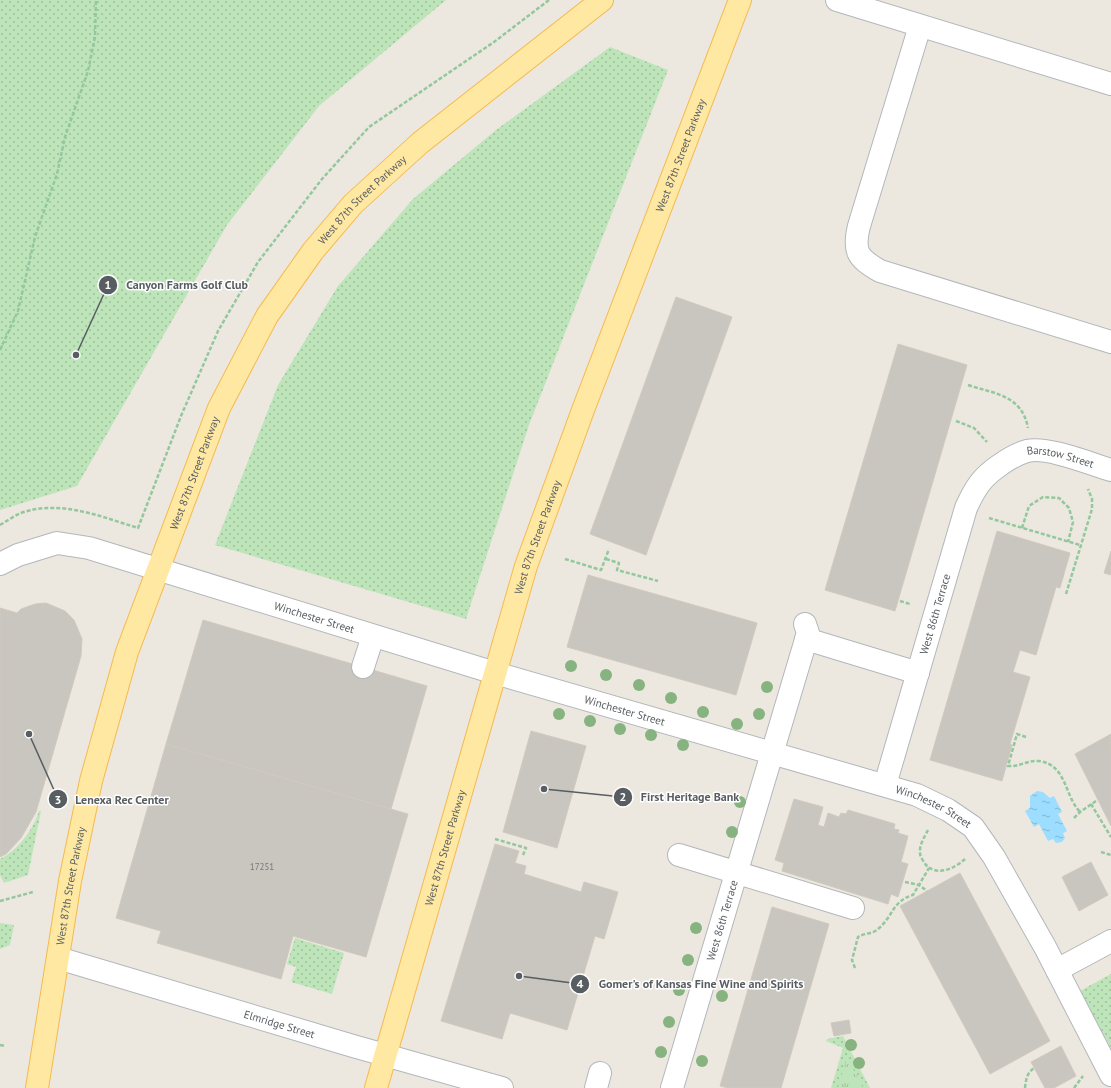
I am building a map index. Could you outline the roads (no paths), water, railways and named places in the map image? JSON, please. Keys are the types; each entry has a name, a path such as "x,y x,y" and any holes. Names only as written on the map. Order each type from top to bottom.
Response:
{"main road":[{"name":"West 87th Street Parkway","path":"37,1088 70,881 91,781 127,652 219,408 267,316 313,251 353,204 420,143 602,0"},
{"name":"West 87th Street Parkway","path":"376,1088 384,1055 529,558 583,410 740,0"}],"street":[{"path":"837,0 1111,84"},
{"path":"920,26 859,226 855,242 859,256 866,263 880,271 1111,342"},
{"name":"Barstow Street","path":"1009,458 1029,451 1052,452 1111,470"},
{"name":"West 86th Terrace","path":"885,785 969,501 975,488 990,472 1009,458"},
{"name":"Winchester Street","path":"0,564 18,555 57,543 89,548 495,673 916,795 948,810 973,827 994,857 1111,1075"},
{"name":"West 86th Terrace","path":"672,1088 773,753 805,631 918,673"},
{"path":"363,667 373,636"},
{"path":"679,855 853,908"},
{"path":"1056,970 1111,941"},
{"name":"Elmridge Street","path":"58,958 384,1055 502,1088"}],"water":[{"path":"1037,791 1043,792 1050,798 1054,796 1062,812 1058,814 1067,831 1063,833 1065,838 1062,842 1056,843 1053,839 1048,841 1039,824 1034,827 1025,811 1030,808 1030,796"}],"place":[{"name":"Canyon Farms Golf Club","path":"76,355"},
{"name":"Lenexa Rec Center","path":"29,734"},
{"name":"First Heritage Bank","path":"544,789"},
{"name":"Gomer's of Kansas Fine Wine and Spirits","path":"519,976"}]}
